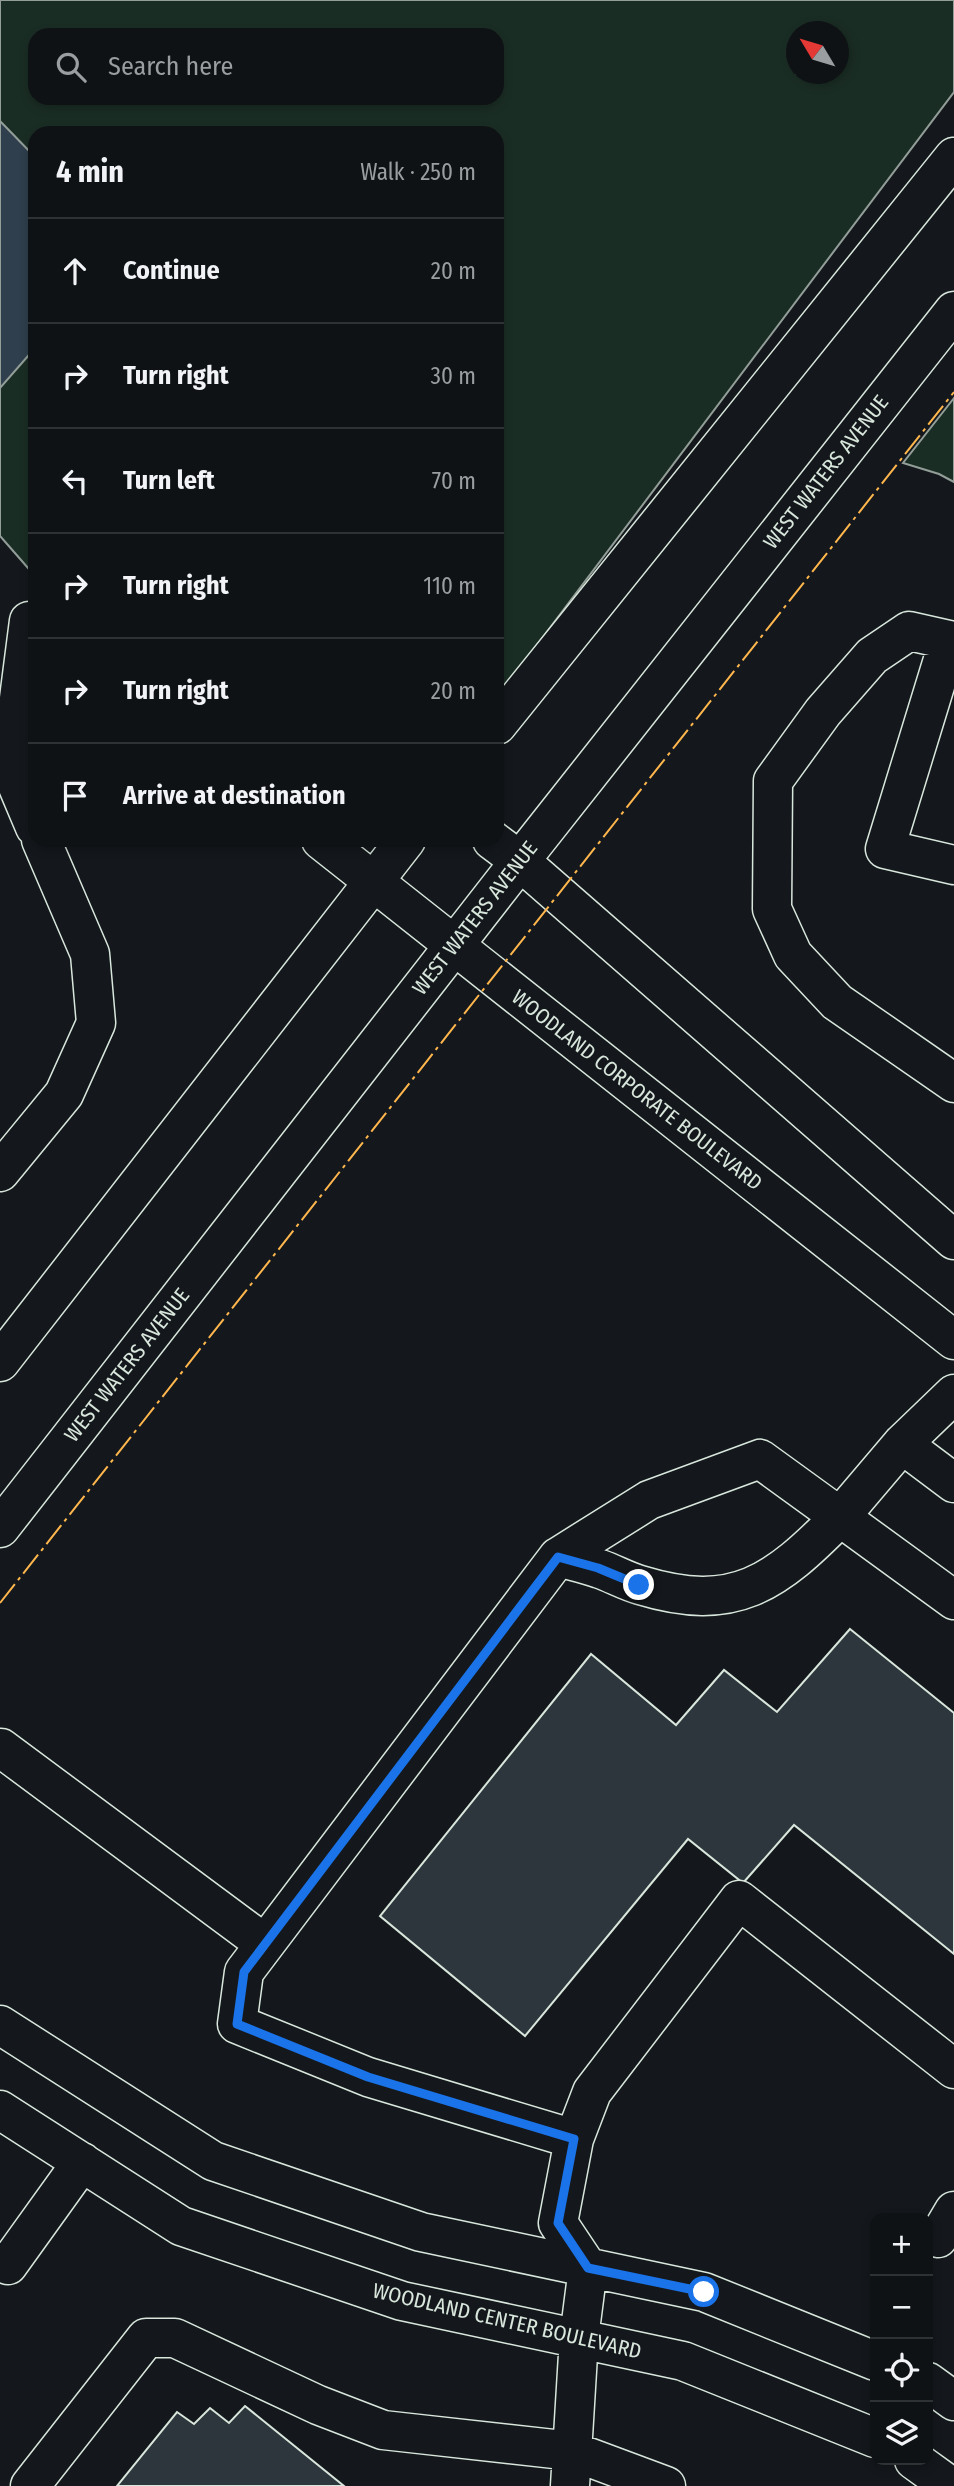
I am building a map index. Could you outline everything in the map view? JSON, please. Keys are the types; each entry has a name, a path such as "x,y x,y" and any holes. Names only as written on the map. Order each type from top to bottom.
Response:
{"street":[{"path":"504,716 954,157"},
{"name":"WEST WATERS AVENUE","path":"0,1528 453,946 506,850 954,311"},
{"path":"28,631 15,766 28,806"},
{"path":"954,865 886,849 949,640 909,631 872,656 823,712 773,781 772,909 793,955 837,1002 954,1083"},
{"path":"0,1172 64,1094 96,1023 90,954 44,847"},
{"name":"WOODLAND CORPORATE BOULEVARD","path":"330,847 954,1340"},
{"path":"0,1362 401,847"},
{"path":"506,850 954,1241"},
{"path":"558,1557 598,1568 639,1585 684,1596 712,1597 755,1587 800,1558 840,1517 902,1444 954,1394"},
{"path":"902,1444 954,1483"},
{"path":"574,2139 368,2077 237,2024 244,1972 558,1557 649,1500 760,1459 954,1600"},
{"path":"1,1748 265,1944"},
{"path":"571,2468 579,2338 588,2268 558,2223 574,2139 592,2092 739,1900 954,2068"},
{"path":"0,2025 213,2161 421,2232 704,2292 870,2359"},
{"name":"WOODLAND CENTER BOULEVARD","path":"0,2110 181,2226 402,2301 683,2361 870,2436"},
{"path":"0,2262 8,2265 82,2162"},
{"path":"30,2486 146,2338 175,2338 318,2405 383,2430 666,2486"},
{"path":"933,2386 954,2401"},
{"path":"921,2465 950,2486"}],"green space":[{"path":"0,0 954,0 954,92 504,689 504,126 28,126 28,568 0,536"},
{"path":"954,398 954,482 939,474 903,463"}],"water":[{"path":"0,121 28,150 28,356 0,388"}],"building":[{"path":"850,1629 954,1713 954,1954 794,1825 743,1883 688,1839 525,2036 380,1916 591,1654 676,1725 724,1670 777,1712"},
{"path":"245,2406 344,2486 117,2486 177,2412 194,2424 210,2408 229,2423"}],"power":[{"path":"0,1603 954,392"}],"route":[{"path":"639,1585 598,1568 558,1557 244,1972 237,2024 368,2077 574,2139 558,2223 588,2268 704,2292"}]}
